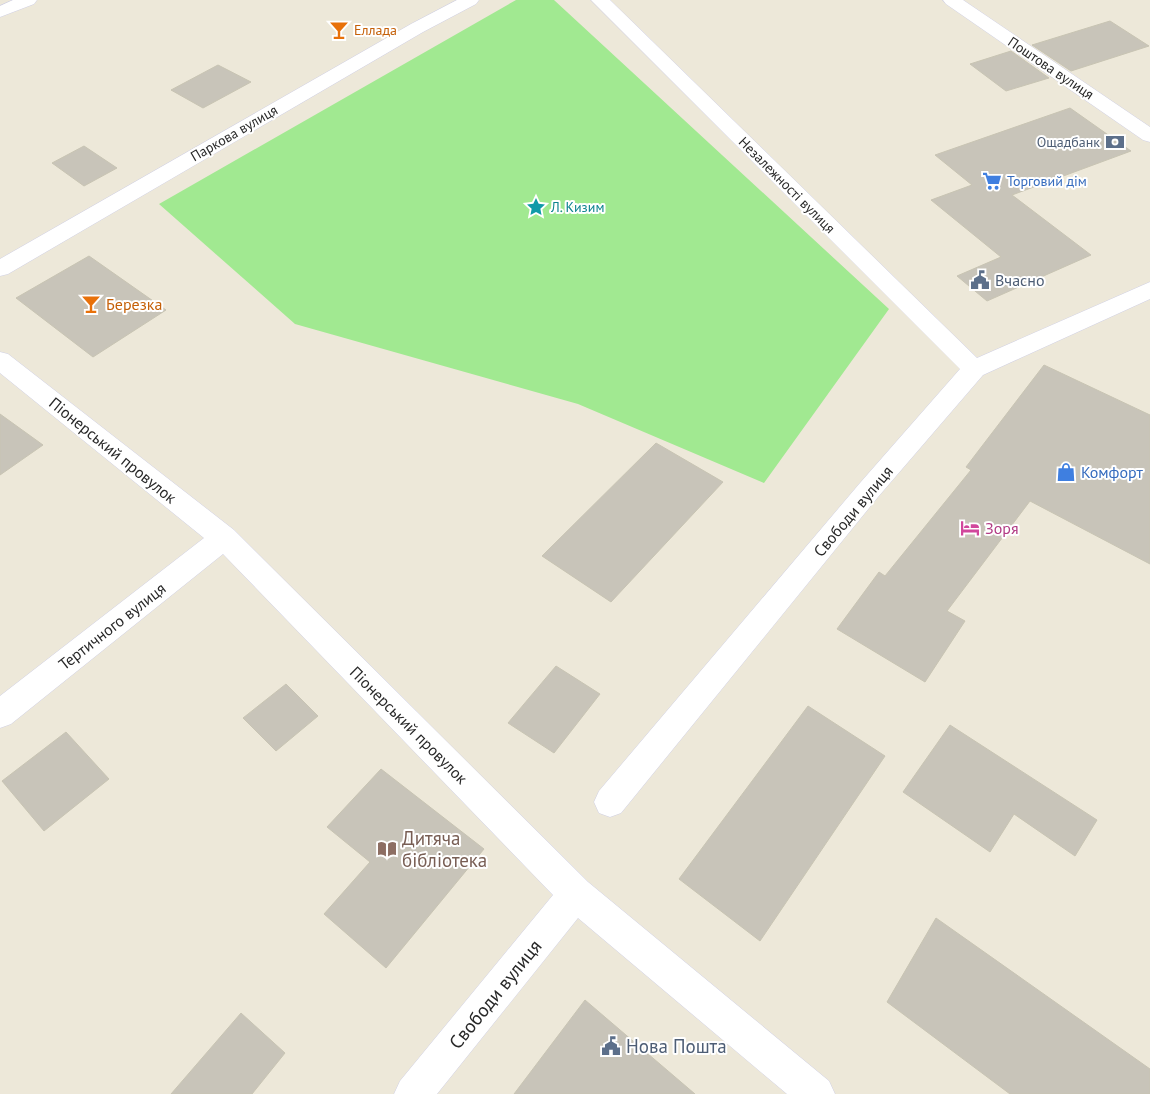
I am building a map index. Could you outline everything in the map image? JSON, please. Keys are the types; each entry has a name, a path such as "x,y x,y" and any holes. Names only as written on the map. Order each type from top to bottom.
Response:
{"street":[{"path":"0,12 28,0"},
{"name":"Паркова вулиця","path":"0,268 417,28 470,0"},
{"name":"Незалежності вулиця","path":"600,0 974,369"},
{"name":"Поштова вулиця","path":"952,0 1150,136"},
{"name":"Свободи вулиця","path":"610,802 869,490 974,369 1150,290"},
{"name":"Піонерський провулок","path":"0,360 224,538 576,894 816,1094"},
{"name":"Тертичного вулиця","path":"0,714 224,538"},
{"name":"Свободи вулиця","path":"413,1094 576,894"}],"green space":[{"path":"516,0 554,0 889,309 764,483 578,404 295,324 159,204"}],"building":[{"path":"1110,21 1149,46 1071,71 1032,45"},
{"path":"1011,51 1049,78 1006,91 970,64"},
{"path":"218,65 251,82 203,108 171,90"},
{"path":"1070,108 1131,151 1012,195 1091,255 987,301 957,276 1001,257 931,200 972,185 935,155"},
{"path":"84,146 117,168 84,186 52,163"},
{"name":"Березка","path":"89,256 166,310 93,357 16,298"},
{"path":"1044,365 1150,415 1150,564 1030,501 947,611 965,621 925,682 837,629 879,572 885,576 971,470 966,467"},
{"path":"0,414 43,445 0,475"},
{"path":"656,443 723,482 611,602 542,556"},
{"path":"556,666 600,694 554,753 508,723"},
{"path":"286,684 318,716 276,751 243,718"},
{"path":"808,706 885,756 760,941 679,879"},
{"path":"950,725 1097,820 1075,856 1014,814 990,852 903,792"},
{"path":"66,732 109,779 44,831 2,781"},
{"path":"381,769 484,849 386,968 324,914 370,862 327,827"},
{"path":"936,918 1150,1069 1150,1094 1010,1094 887,1002"},
{"path":"585,1000 695,1094 514,1094"},
{"path":"241,1013 285,1053 252,1094 171,1094"}],"place":[{"name":"Еллада","path":"339,30"},
{"name":"Ощадбанк","path":"1115,142"},
{"name":"Торговий дім","path":"992,181"},
{"name":"Л. Кизим","path":"536,207"},
{"name":"Вчасно","path":"980,280"},
{"name":"Березка","path":"91,304"},
{"name":"Комфорт","path":"1066,472"},
{"name":"Зоря","path":"970,528"},
{"name":"Дитяча бібліотека","path":"387,849"},
{"name":"Нова Пошта","path":"611,1046"}]}
